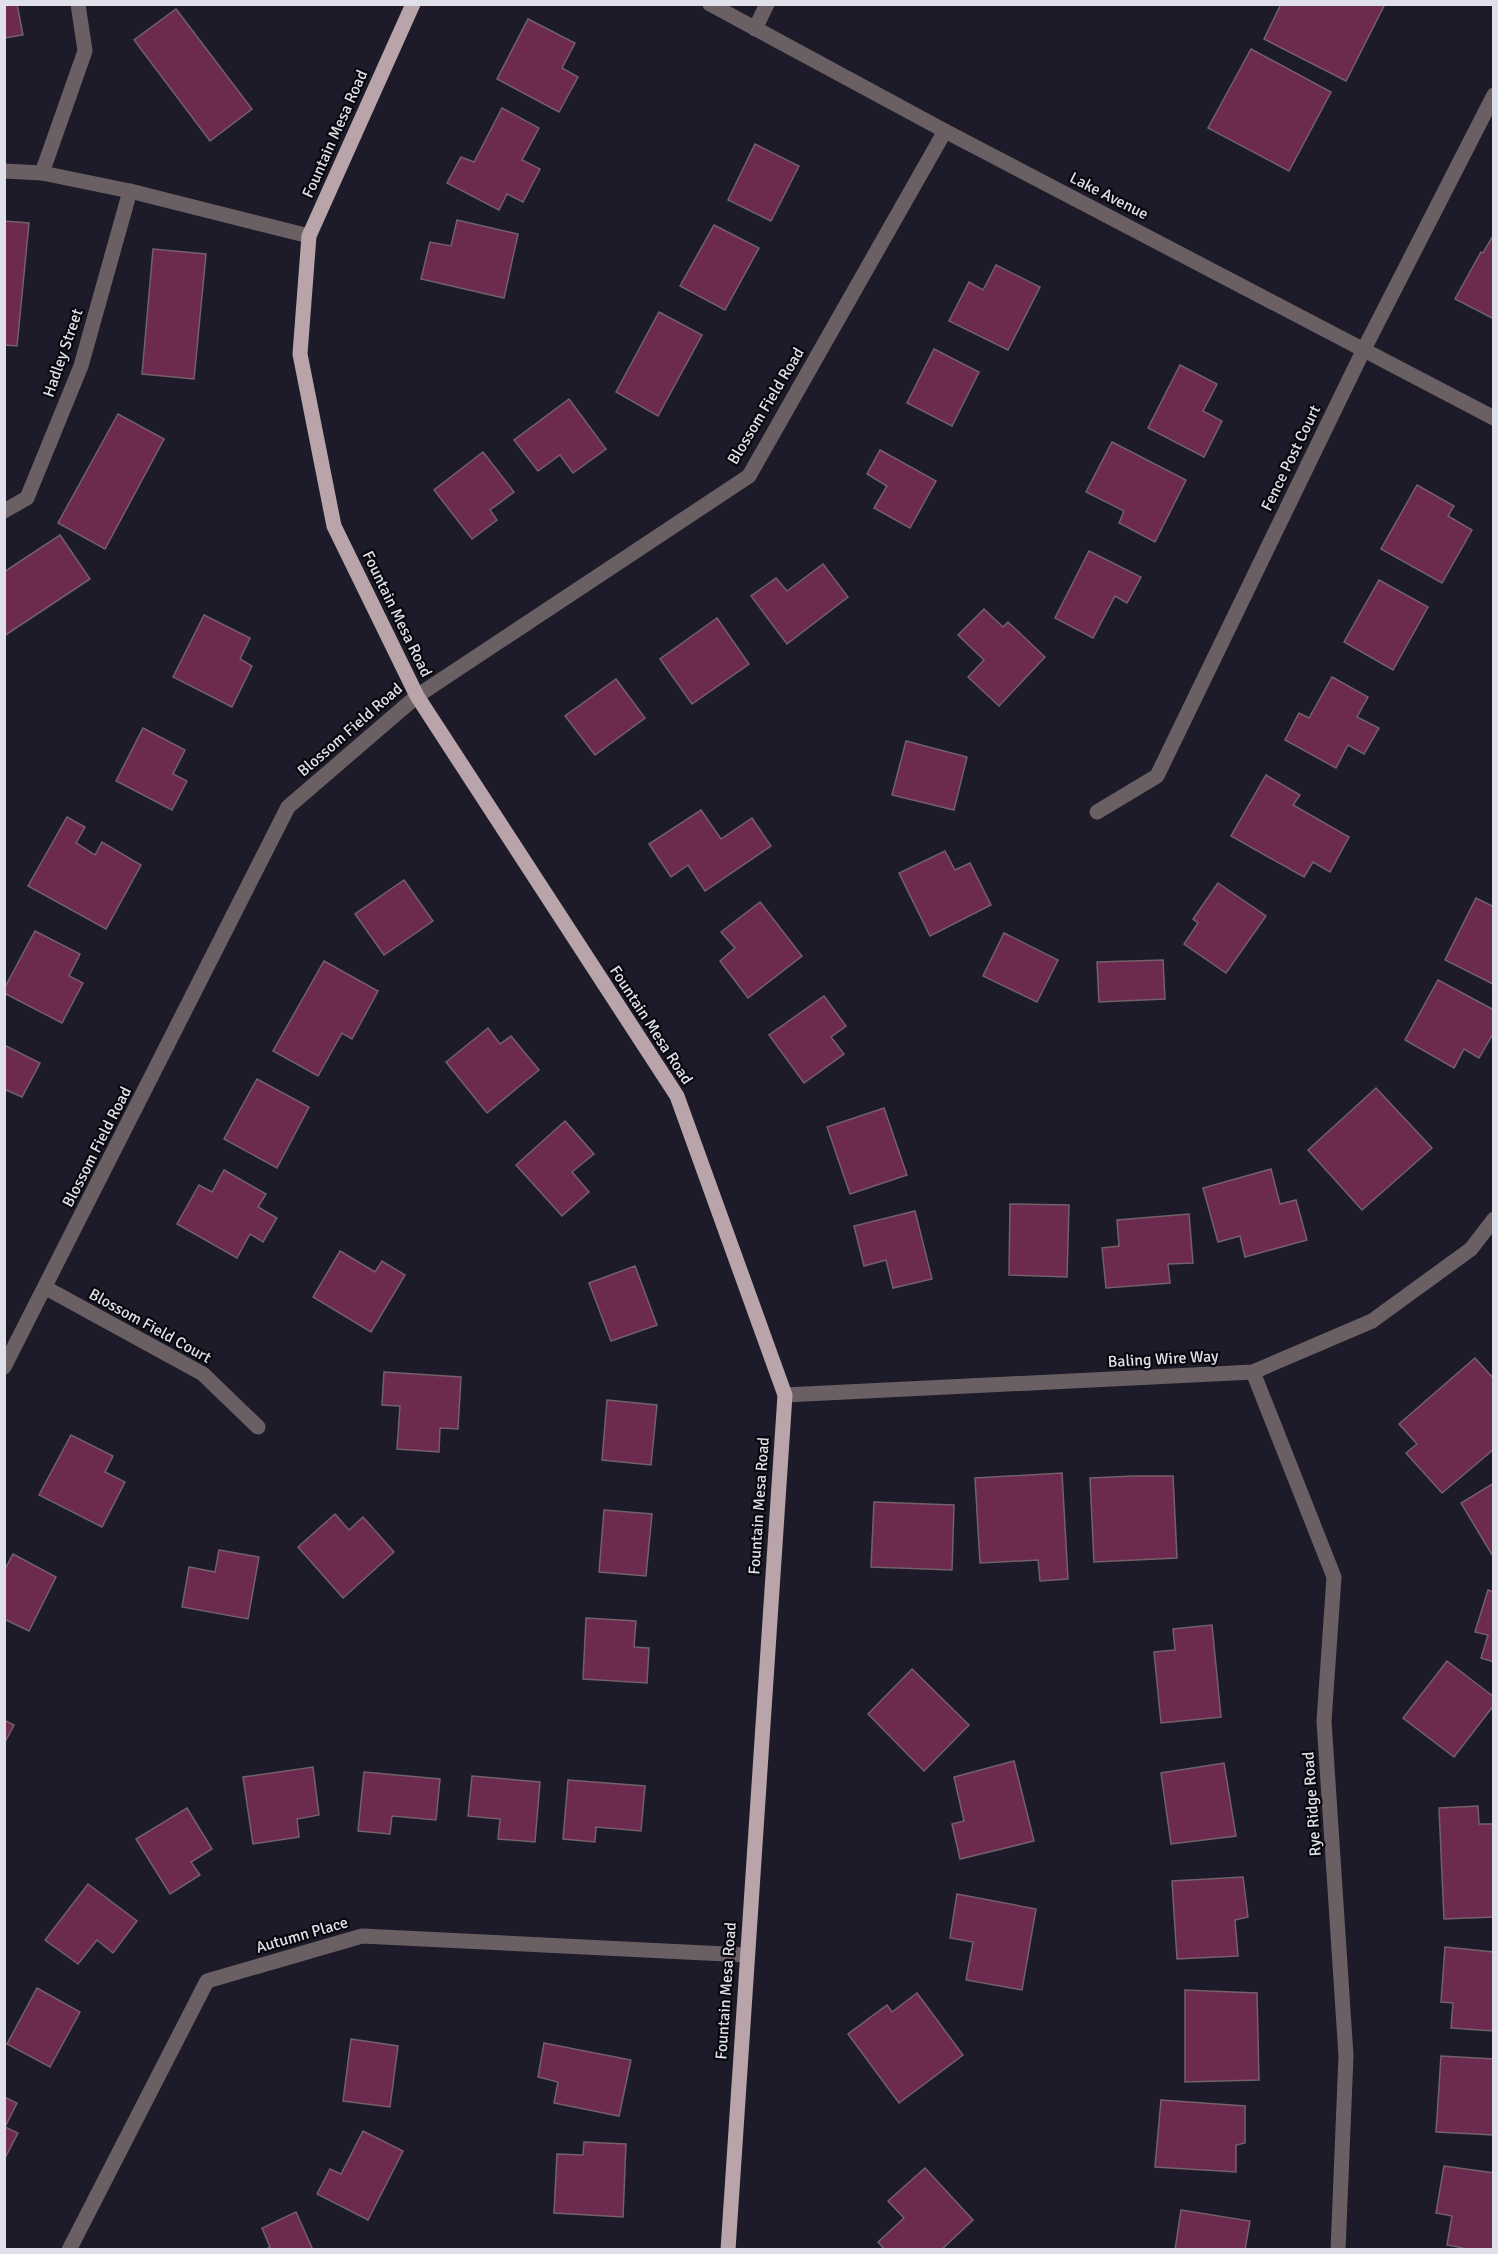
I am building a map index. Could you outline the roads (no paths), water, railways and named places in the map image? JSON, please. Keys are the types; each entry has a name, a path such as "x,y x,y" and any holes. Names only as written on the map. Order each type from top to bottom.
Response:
{"main road":[{"name":"Fountain Mesa Road","path":"413,4 309,236 300,354 334,526 417,696 677,1096 785,1395 728,2250"}],"street":[{"path":"42,173 85,51 78,4"},
{"name":"Lake Avenue","path":"710,4 945,131 1494,418"},
{"path":"755,29 767,4"},
{"name":"Fence Post Court","path":"1097,812 1157,776 1364,349 1494,95"},
{"name":"Blossom Field Road","path":"4,1366 46,1288 288,807 417,696 749,476 945,131"},
{"path":"4,171 42,173 130,191 309,236"},
{"name":"Hadley Street","path":"4,511 27,498 81,366 130,191"},
{"name":"Baling Wire Way","path":"785,1395 1253,1372 1372,1321 1471,1249 1494,1219"},
{"name":"Blossom Field Court","path":"46,1288 203,1374 258,1427"},
{"name":"Rye Ridge Road","path":"1253,1372 1334,1577 1324,1720 1346,2056 1338,2250"},
{"name":"Autumn Place","path":"69,2250 207,1981 362,1936 746,1955"}]}
